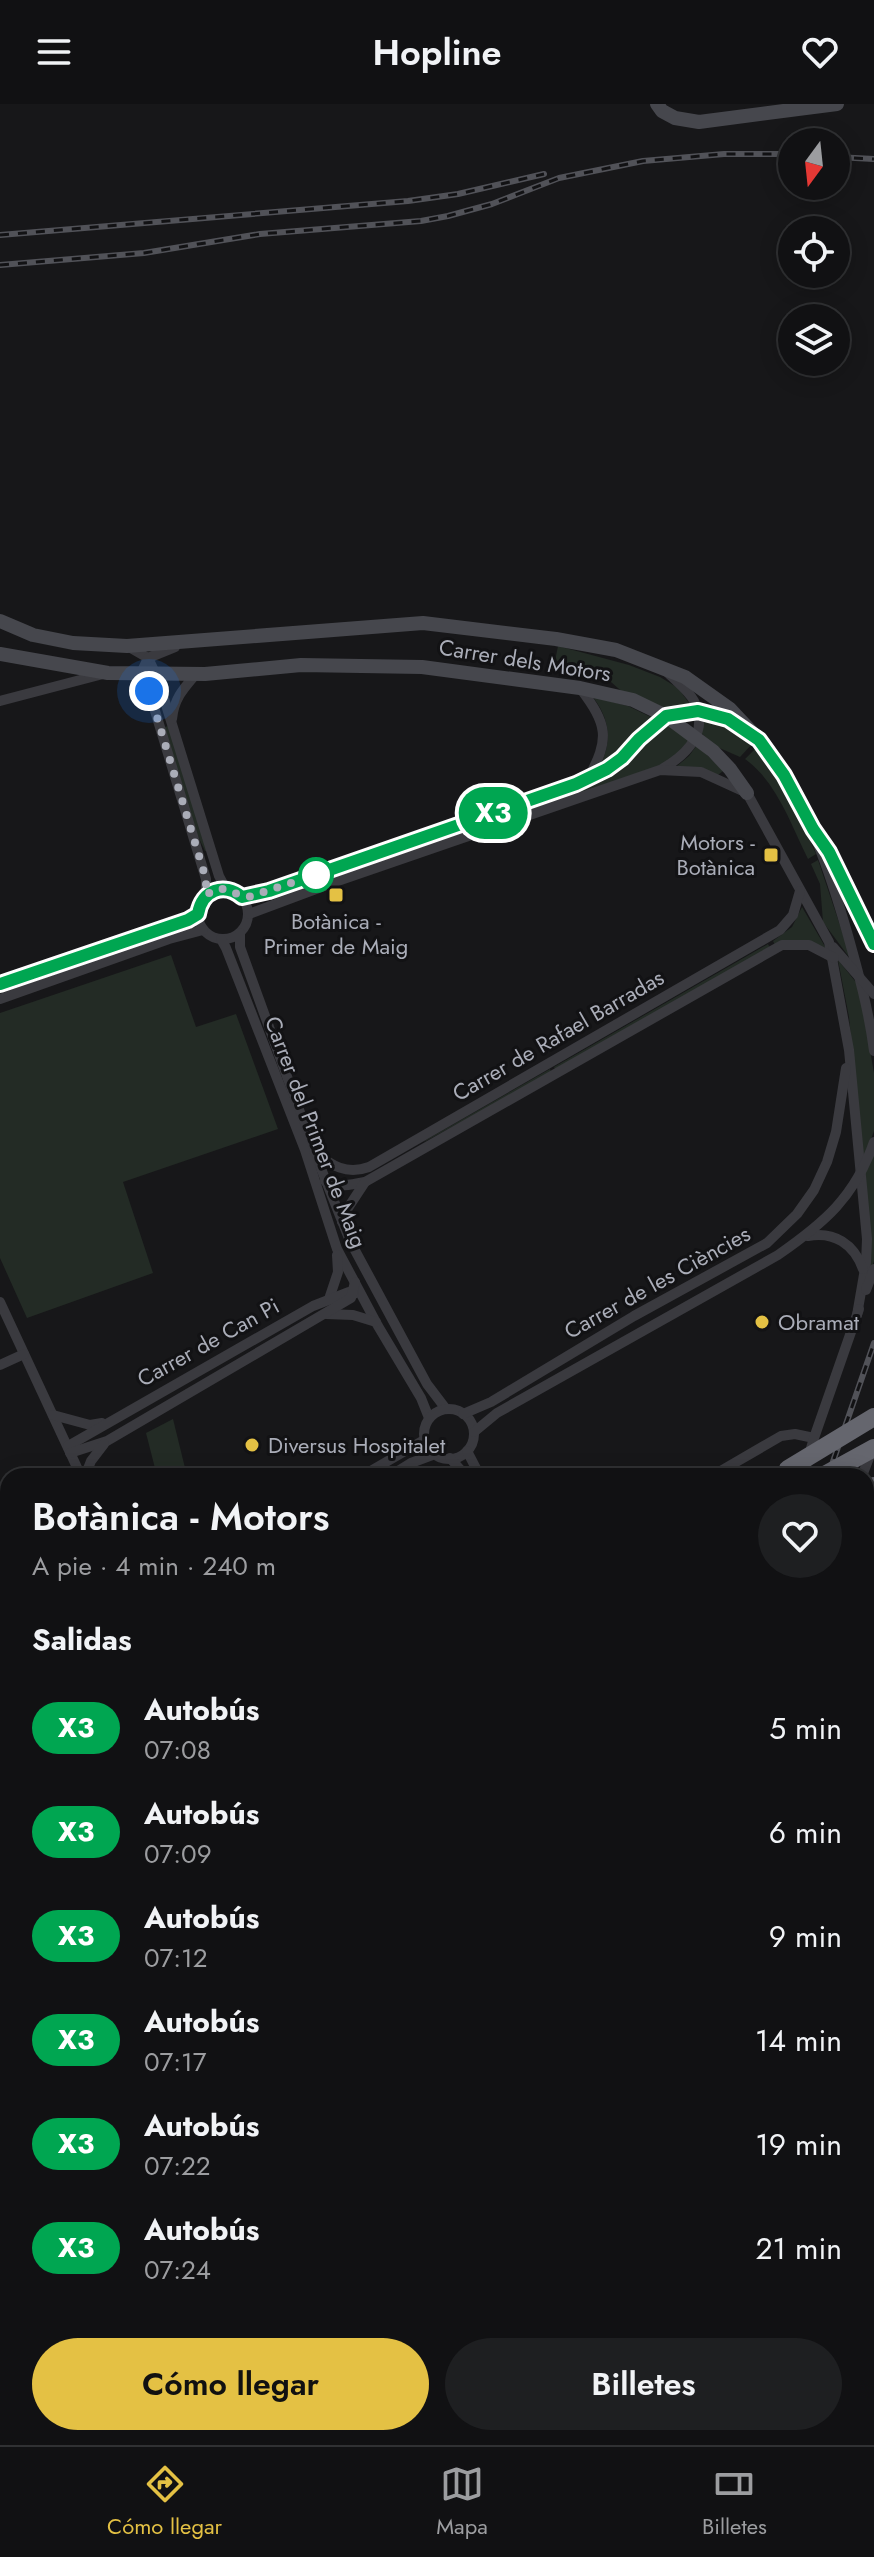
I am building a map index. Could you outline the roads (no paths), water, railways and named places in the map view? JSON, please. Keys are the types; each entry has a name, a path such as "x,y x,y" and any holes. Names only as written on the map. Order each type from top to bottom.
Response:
{"highway":[{"path":"800,1468 874,1417"},
{"path":"837,1468 874,1446"}],"street":[{"path":"657,104 662,111 675,118 699,122 837,104"},
{"name":"Carrer dels Motors","path":"0,621 33,635 127,646 423,623 556,639 616,650 685,677 730,709 759,740 784,775 813,829 870,1009 874,1051"},
{"path":"148,658 184,643"},
{"path":"127,646 148,658"},
{"name":"Carrer dels Motors","path":"0,654 108,673 196,674 301,665 422,667 580,688 633,700 666,716 696,737 730,769 747,793 829,942 834,958 849,1050 867,1239 869,1271 857,1315 814,1438 795,1468"},
{"path":"148,658 149,691 206,879 206,895"},
{"path":"249,914 242,897 226,889 206,895 198,914 203,930 212,937 230,939 240,933 249,914 660,770 681,758 696,737 698,711 693,699 662,666"},
{"path":"0,701 108,673"},
{"path":"148,674 172,721 217,870 226,889"},
{"path":"172,721 179,693 196,674"},
{"path":"580,688 598,713 604,730 602,750 588,779"},
{"path":"242,897 289,884 588,779 622,758 666,716 698,711 728,719 759,740"},
{"path":"660,770 701,772 747,793"},
{"path":"813,829 829,852 874,944"},
{"name":"Carrer de Rafael Barradas","path":"309,1150 342,1169 369,1167 780,930 793,915 800,891"},
{"path":"0,984 198,914"},
{"path":"0,999 169,939 203,930"},
{"name":"Carrer del Primer de Maig","path":"240,933 240,947 309,1150 337,1249 356,1291 421,1398 429,1418"},
{"name":"Carrer del Primer de Maig","path":"221,939 352,1246 427,1384 446,1409"},
{"path":"829,942 874,994"},
{"name":"Carrer de Rafael Barradas","path":"327,1183 347,1185 365,1182 782,945 809,945 834,958"},
{"name":"Carrer de les Ciències","path":"463,1414 491,1402 634,1316 767,1243 814,1190 827,1162 836,1132 849,1050"},
{"name":"Carrer dels Motors","path":"861,1176 874,1142"},
{"name":"Carrer de les Ciències","path":"474,1432 497,1413 778,1255 806,1236 840,1205 861,1176"},
{"name":"Carrer de Rafael Barradas","path":"342,1222 365,1182"},
{"path":"806,1236 821,1234 844,1242 869,1271"},
{"path":"352,1246 348,1258 356,1291 372,1302 379,1313 392,1318"},
{"path":"329,1299 338,1272 337,1249"},
{"name":"Carrer de Can Pi","path":"69,1449 108,1422 300,1314 329,1299 356,1291"},
{"name":"Carrer de Can Pi","path":"69,1449 107,1441 351,1298 356,1291"},
{"path":"0,1302 78,1468"},
{"path":"324,1314 353,1315 376,1322"},
{"path":"0,1365 24,1354"},
{"path":"435,1454 424,1440 424,1427 429,1418 446,1409 468,1418 474,1432 467,1451 450,1458"},
{"path":"53,1415 90,1425 108,1422"},
{"path":"726,1468 781,1436 795,1434 814,1438"},
{"path":"376,1468 424,1440"},
{"name":"Carrer de Can Pi","path":"87,1468 107,1441"},
{"path":"865,1468 874,1446"},
{"path":"467,1451 476,1468"},
{"path":"403,1468 435,1454 450,1458 459,1468"}],"railway":[{"path":"0,265 144,253 260,234 421,221 492,204 559,178 643,161 724,154 778,154"},
{"path":"850,158 874,159"},
{"path":"0,235 408,201 458,194 544,174"},
{"path":"831,1468 874,1343"}],"place":[{"name":"Motors - Botànica","path":"771,855"},
{"name":"Botànica - Primer de Maig","path":"336,895"},
{"name":"Obramat","path":"762,1322"},
{"name":"Diversus Hospitalet","path":"252,1445"}]}
